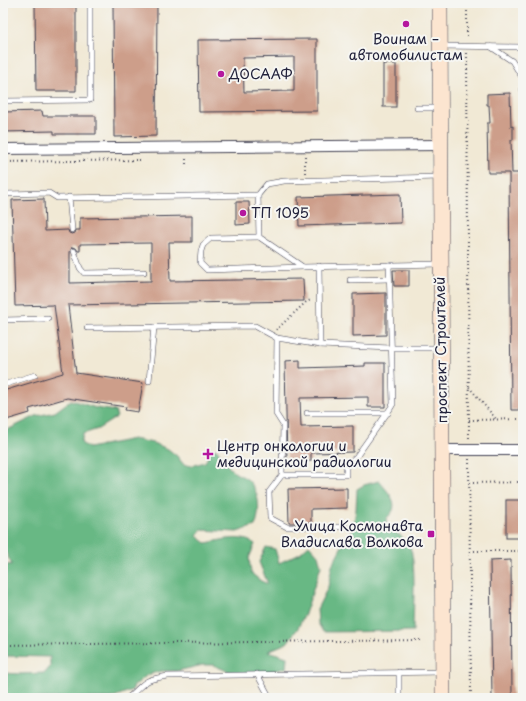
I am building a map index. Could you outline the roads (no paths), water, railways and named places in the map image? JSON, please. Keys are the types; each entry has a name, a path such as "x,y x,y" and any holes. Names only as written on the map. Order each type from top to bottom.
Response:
{"main road":[{"name":"проспект Строителей","path":"440,3 443,698"}],"street":[{"path":"3,149 440,145"},
{"path":"442,450 523,450"}],"lane":[{"path":"3,101 90,100 90,3"},
{"path":"441,46 523,47"},
{"path":"490,47 512,61 522,77 523,93"},
{"path":"417,108 440,108"},
{"path":"259,237 258,195 267,184 284,181 440,177"},
{"path":"3,196 6,194 49,193 57,198 258,195"},
{"path":"69,198 72,230"},
{"path":"303,267 259,237 211,238 203,245 200,252 200,263 207,270 440,264"},
{"path":"74,252 80,268 84,273 144,272"},
{"path":"282,475 346,475 346,465 356,457 393,404 389,265"},
{"path":"319,266 320,345"},
{"path":"350,280 389,279"},
{"path":"3,320 48,319"},
{"path":"86,328 255,326 277,338 320,345 391,348 441,348"},
{"path":"149,381 154,327"},
{"path":"277,338 276,414 283,425 282,475 269,492 270,518 287,527 344,527"},
{"path":"3,385 35,375"},
{"path":"307,412 388,413"},
{"path":"399,672 399,698"},
{"path":"128,698 144,682 152,678 168,676 443,672"},
{"path":"257,674 270,698"}],"place":[{"name":"Воинам – автомобилистам","path":"406,24"},
{"name":"ДОСААФ","path":"221,74"},
{"name":"ТП 1095","path":"243,213"},
{"name":"Центр онкологии и медицинской радиологии","path":"208,454"},
{"name":"Улица Космонавта Владислава Волкова","path":"431,534"}]}
